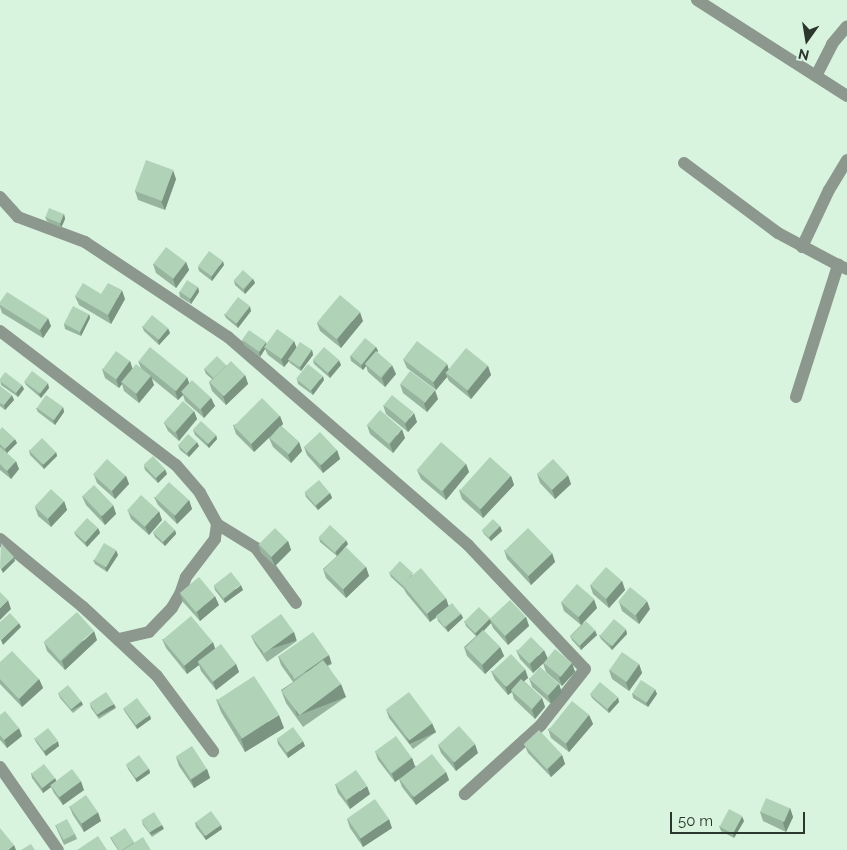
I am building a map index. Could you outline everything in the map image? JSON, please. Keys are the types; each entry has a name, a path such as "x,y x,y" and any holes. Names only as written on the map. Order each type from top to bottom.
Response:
{"street":[{"path":"696,0 847,96"},
{"path":"816,76 832,44 847,26"},
{"path":"802,247 829,190 847,160"},
{"path":"684,163 761,221 802,247 843,267 796,397"},
{"path":"0,197 18,217 84,242 228,337 468,545 585,668 541,725 465,794"},
{"path":"0,331 176,465 200,493 217,524 256,548 296,603"},
{"path":"119,639 149,632 172,608 180,594 186,577 216,540 217,524"},
{"path":"0,539 119,639 157,676 213,751"},
{"path":"0,767 58,850"}],"building":[{"path":"146,160 173,170 162,201 135,191"},
{"path":"49,208 64,214 60,223 45,217"},
{"path":"166,247 186,262 173,279 153,264"},
{"path":"209,251 223,261 212,276 198,266"},
{"path":"243,270 253,279 243,289 234,280"},
{"path":"187,280 198,287 191,299 180,292"},
{"path":"83,283 101,294 108,283 122,290 108,315 75,296"},
{"path":"7,292 48,318 40,330 0,305"},
{"path":"340,295 360,312 337,339 317,323"},
{"path":"238,297 250,306 237,324 225,315"},
{"path":"73,306 89,314 80,332 64,324"},
{"path":"152,315 168,328 159,340 143,327"},
{"path":"277,329 294,341 282,359 264,347"},
{"path":"249,330 266,342 259,352 242,340"},
{"path":"365,338 376,347 361,365 351,356"},
{"path":"417,341 447,364 434,382 403,359"},
{"path":"300,342 312,350 300,367 288,359"},
{"path":"150,347 187,377 176,391 139,361"},
{"path":"324,347 339,360 328,373 313,360"},
{"path":"466,348 488,366 468,390 446,373"},
{"path":"116,351 130,361 116,380 102,370"},
{"path":"376,351 392,365 381,378 365,364"},
{"path":"217,356 226,365 213,378 204,369"},
{"path":"231,361 245,375 224,396 210,382"},
{"path":"136,364 151,376 136,394 122,382"},
{"path":"308,364 323,376 311,391 296,379"},
{"path":"32,371 48,383 40,393 24,381"},
{"path":"410,371 435,390 425,402 400,384"},
{"path":"5,372 22,385 16,393 0,381"},
{"path":"192,380 211,398 200,409 181,392"},
{"path":"0,386 12,395 4,405 0,403"},
{"path":"46,395 63,407 54,420 37,408"},
{"path":"392,395 414,413 406,423 384,405"},
{"path":"262,398 280,416 251,444 234,426"},
{"path":"183,401 194,411 175,433 164,423"},
{"path":"380,410 402,429 389,444 367,425"},
{"path":"201,421 216,435 208,444 193,430"},
{"path":"280,426 299,442 289,454 270,438"},
{"path":"2,427 15,439 5,449 0,444 0,430"},
{"path":"320,432 337,450 321,465 304,447"},
{"path":"188,434 197,442 187,453 178,445"},
{"path":"42,438 56,452 43,465 29,451"},
{"path":"441,442 466,464 442,492 417,470"},
{"path":"0,447 16,461 7,471 0,464"},
{"path":"153,456 165,469 156,478 143,465"},
{"path":"490,457 511,476 481,509 460,490"},
{"path":"107,459 126,476 112,491 93,475"},
{"path":"553,459 568,475 552,490 537,474"},
{"path":"319,480 330,493 315,505 304,492"},
{"path":"169,482 189,500 175,516 155,498"},
{"path":"94,485 113,505 102,516 82,496"},
{"path":"51,489 64,501 48,519 35,507"},
{"path":"141,495 159,511 145,527 127,511"},
{"path":"87,518 98,528 85,542 74,532"},
{"path":"493,519 500,526 489,537 482,530"},
{"path":"165,520 175,530 163,542 153,532"},
{"path":"330,525 346,540 334,552 318,537"},
{"path":"275,528 288,541 271,557 259,544"},
{"path":"528,528 552,553 529,576 504,551"},
{"path":"1,543 14,557 1,569 0,568"},
{"path":"104,543 116,550 106,567 94,560"},
{"path":"346,547 366,567 343,589 323,570"},
{"path":"400,561 413,573 402,585 389,573"},
{"path":"606,567 622,581 606,599 590,585"},
{"path":"421,568 446,598 427,614 402,584"},
{"path":"231,572 241,585 224,598 214,586"},
{"path":"199,577 215,596 196,612 180,593"},
{"path":"577,584 594,599 579,617 561,602"},
{"path":"630,587 647,601 635,616 618,602"},
{"path":"0,592 8,600 0,608"},
{"path":"510,600 526,617 505,636 490,619"},
{"path":"452,603 461,614 444,627 436,616"},
{"path":"479,607 490,618 475,633 464,622"},
{"path":"77,612 94,631 60,661 44,642"},
{"path":"10,613 19,623 0,640 0,622"},
{"path":"281,614 294,632 264,654 251,636"},
{"path":"191,616 213,642 185,666 163,640"},
{"path":"614,619 626,629 612,646 600,636"},
{"path":"586,621 595,630 580,646 570,637"},
{"path":"483,630 500,647 482,665 465,648"},
{"path":"313,632 329,655 295,679 279,656"},
{"path":"531,637 544,650 530,664 517,651"},
{"path":"221,644 236,664 213,681 198,661"},
{"path":"555,649 572,663 561,677 544,663"},
{"path":"12,651 39,679 19,699 0,679 0,662"},
{"path":"622,652 639,664 627,682 609,670"},
{"path":"511,654 525,669 506,687 492,672"},
{"path":"323,660 341,684 300,715 281,691"},
{"path":"540,667 559,684 548,696 529,679"},
{"path":"254,676 279,715 242,739 217,700"},
{"path":"521,679 542,698 532,709 511,690"},
{"path":"641,680 655,689 647,703 632,693"},
{"path":"600,682 618,697 607,709 590,694"},
{"path":"68,685 81,701 71,710 58,693"},
{"path":"106,692 114,704 97,715 89,703"},
{"path":"409,692 432,723 409,741 386,709"},
{"path":"137,698 150,715 136,725 123,708"},
{"path":"572,701 589,715 566,744 549,730"},
{"path":"5,711 19,728 4,740 0,735 0,715"},
{"path":"459,726 475,744 454,763 438,745"},
{"path":"293,727 303,741 287,753 277,739"},
{"path":"48,728 58,741 44,751 35,738"},
{"path":"539,730 562,755 547,769 524,744"},
{"path":"396,736 412,758 391,773 375,751"},
{"path":"192,746 207,769 191,779 176,756"},
{"path":"432,754 446,772 414,797 400,779"},
{"path":"139,755 149,769 136,778 126,764"},
{"path":"44,764 55,778 42,788 31,774"},
{"path":"72,769 81,781 59,797 50,785"},
{"path":"356,770 367,786 346,800 336,784"},
{"path":"86,795 98,812 82,824 70,806"},
{"path":"766,798 790,808 784,822 760,812"},
{"path":"375,799 389,819 361,838 347,819"},
{"path":"729,809 742,816 733,834 720,827"},
{"path":"211,811 221,825 206,836 196,822"},
{"path":"154,812 162,825 149,833 141,820"},
{"path":"67,819 75,834 64,840 56,825"},
{"path":"0,828 14,845 8,850 0,850"},
{"path":"125,828 134,842 122,850 119,850 111,837"},
{"path":"98,836 107,850 77,850"},
{"path":"143,837 151,850 123,850"},
{"path":"31,844 35,850 21,850"}]}
